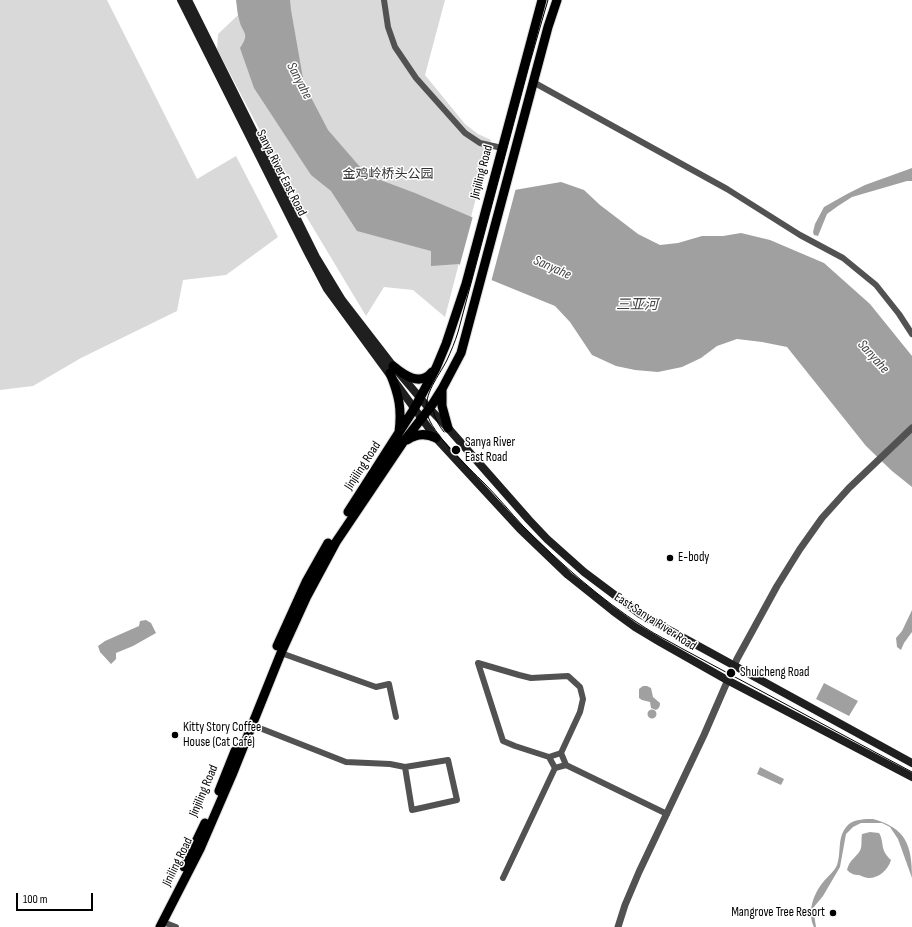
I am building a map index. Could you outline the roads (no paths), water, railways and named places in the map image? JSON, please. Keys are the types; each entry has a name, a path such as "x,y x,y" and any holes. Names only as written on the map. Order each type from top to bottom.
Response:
{"main road":[{"name":"Sanya River East Road","path":"181,0 327,289 391,369 420,398"},
{"name":"Sanya River East Road","path":"188,0 316,257 342,300 391,369 414,409"},
{"name":"Jinjiling Road","path":"281,653 307,596 336,542 401,439 414,409 436,368 448,339 466,284 542,0"},
{"name":"Jinjiling Road","path":"153,927 168,901 211,809 287,623 306,582 327,545 401,439 422,419 429,409 442,389 461,353 477,287 548,27 557,0"},
{"path":"391,369 406,377 418,379 429,376 436,368"},
{"path":"391,369 400,402 401,439 421,434 436,438"},
{"path":"442,389 442,406 448,428"},
{"name":"East Sanya River Road","path":"420,398 547,539 584,572 618,599 649,620 912,763"},
{"name":"East Sanya River Road","path":"414,409 436,438 520,529 568,575 613,611 635,627 727,680 912,777"},
{"name":"Jiniling Road","path":"162,924 200,849 232,775 281,653"}],"street":[{"path":"384,0 388,27 395,47 416,78 465,133 480,143 502,148"},
{"path":"533,82 727,189 800,235 843,258 876,285 899,314 912,334"},
{"path":"618,927 625,905 639,872 704,735 733,666 759,618 800,549 822,518 874,463 912,428"},
{"path":"281,653 376,687 389,684 396,717"},
{"path":"478,663 531,678 568,676 580,687 584,699 580,712 561,753 549,757 503,741 478,663"},
{"path":"252,725 346,762 390,764 405,767 448,760 457,800 412,810 405,767"},
{"path":"561,753 566,765"},
{"path":"549,757 555,768"},
{"path":"503,878 555,768 566,765 667,814"},
{"path":"162,924 176,927"}],"water":[{"name":"三亚河","path":"236,0 290,0 304,84 328,130 367,175 474,218 497,193 561,182 584,190 600,205 638,234 660,245 678,243 702,236 723,236 741,233 770,240 824,263 870,304 912,356 912,487 892,471 866,446 787,347 737,339 717,346 701,358 682,367 658,372 635,370 616,366 592,355 570,322 555,306 462,268 459,264 431,266 431,251 357,231 331,191 311,175 254,88 240,48 245,39 245,33 238,17"},
{"path":"912,168 912,181 907,181 852,197 827,214 818,236 814,235 813,232 815,224 824,207 865,185"},
{"path":"912,610 912,632 901,650 897,647 896,638 902,631"},
{"path":"146,620 151,623 156,633 133,646 116,653 116,659 111,664 100,652 98,646 105,641 139,626 140,621"},
{"path":"824,683 858,701 849,716 816,699"},
{"path":"643,686 651,688 653,697 660,703 660,706 656,710 651,708 650,702 639,698 639,689"},
{"path":"652,709 657,714 652,719 647,714"},
{"path":"760,767 784,779 781,785 757,774"},
{"path":"873,819 893,827 905,840 911,856 912,878 898,839 890,827 882,823 861,823 853,827 846,834 840,867 823,896 813,908 816,927 814,927 811,915 812,903 820,886 833,872 837,865 842,834 849,824 855,821"},
{"path":"870,832 879,833 885,853 891,860 883,873 873,878 856,875 847,870 850,863 860,851 862,834"}],"tram line":[{"path":"548,0 458,332 447,360 432,385 427,399 426,406 430,421 435,430 451,450 489,488 523,526 566,567 612,605 649,630 912,772"},
{"path":"433,398 435,416 444,432"}],"place":[{"name":"Sanya River East Road","path":"456,450"},
{"name":"E-body","path":"670,558"},
{"name":"Shuicheng Road","path":"731,673"},
{"name":"Kitty Story Coffee House (Cat Café)","path":"175,735"},
{"name":"Mangrove Tree Resort","path":"833,913"}],"water label":[{"name":"Sanyahe","path":"299,81"},
{"name":"Sanyahe","path":"552,268"},
{"name":"Sanyahe","path":"873,357"}],"park label":[{"name":"金鸡岭桥头公园","path":"388,175"}]}
